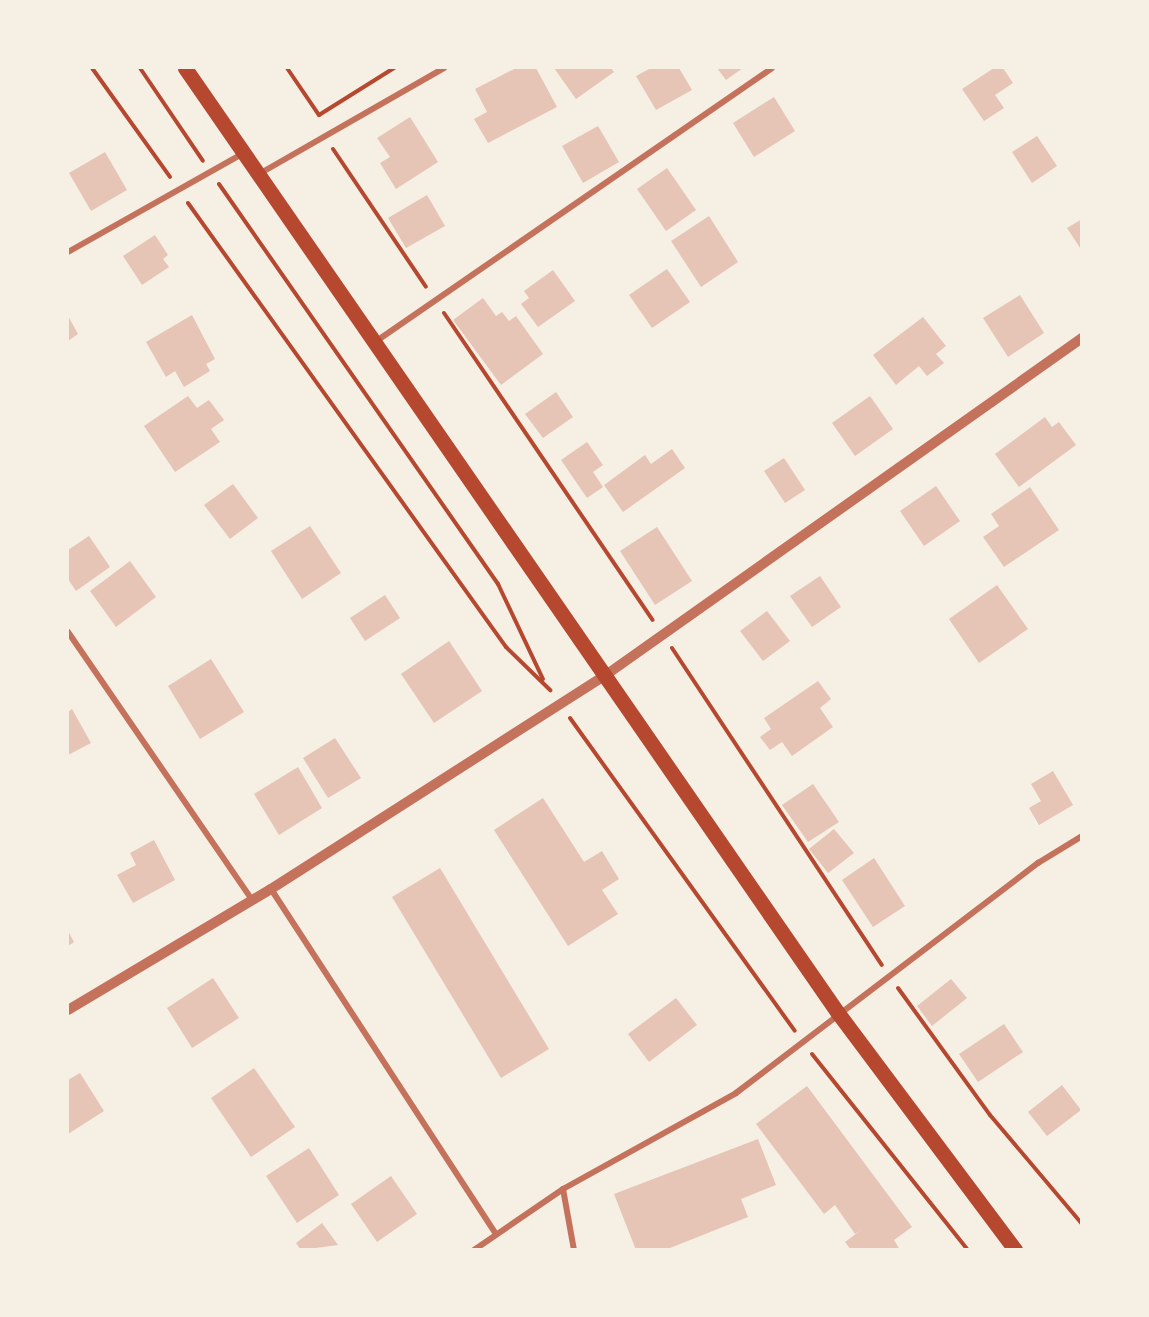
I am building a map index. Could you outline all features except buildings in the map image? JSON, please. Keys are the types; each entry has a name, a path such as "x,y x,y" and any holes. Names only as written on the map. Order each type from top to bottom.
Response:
{"main road":[{"path":"185,68 603,677 838,1013 1015,1250"}],"street":[{"path":"259,174 444,68"},
{"path":"374,343 772,68"},
{"path":"68,252 245,153"},
{"path":"68,1010 270,890 603,677 1082,338"},
{"path":"68,632 252,900"},
{"path":"474,1250 563,1189 736,1093 889,975 1082,836"},
{"path":"270,890 496,1234"},
{"path":"563,1189 574,1250"}],"path":[{"path":"92,68 506,647 544,682"},
{"path":"140,68 498,584 544,682 802,1042 968,1250"},
{"path":"287,68 319,115 394,68"},
{"path":"324,136 663,635 889,975 990,1115 1082,1224"}]}
